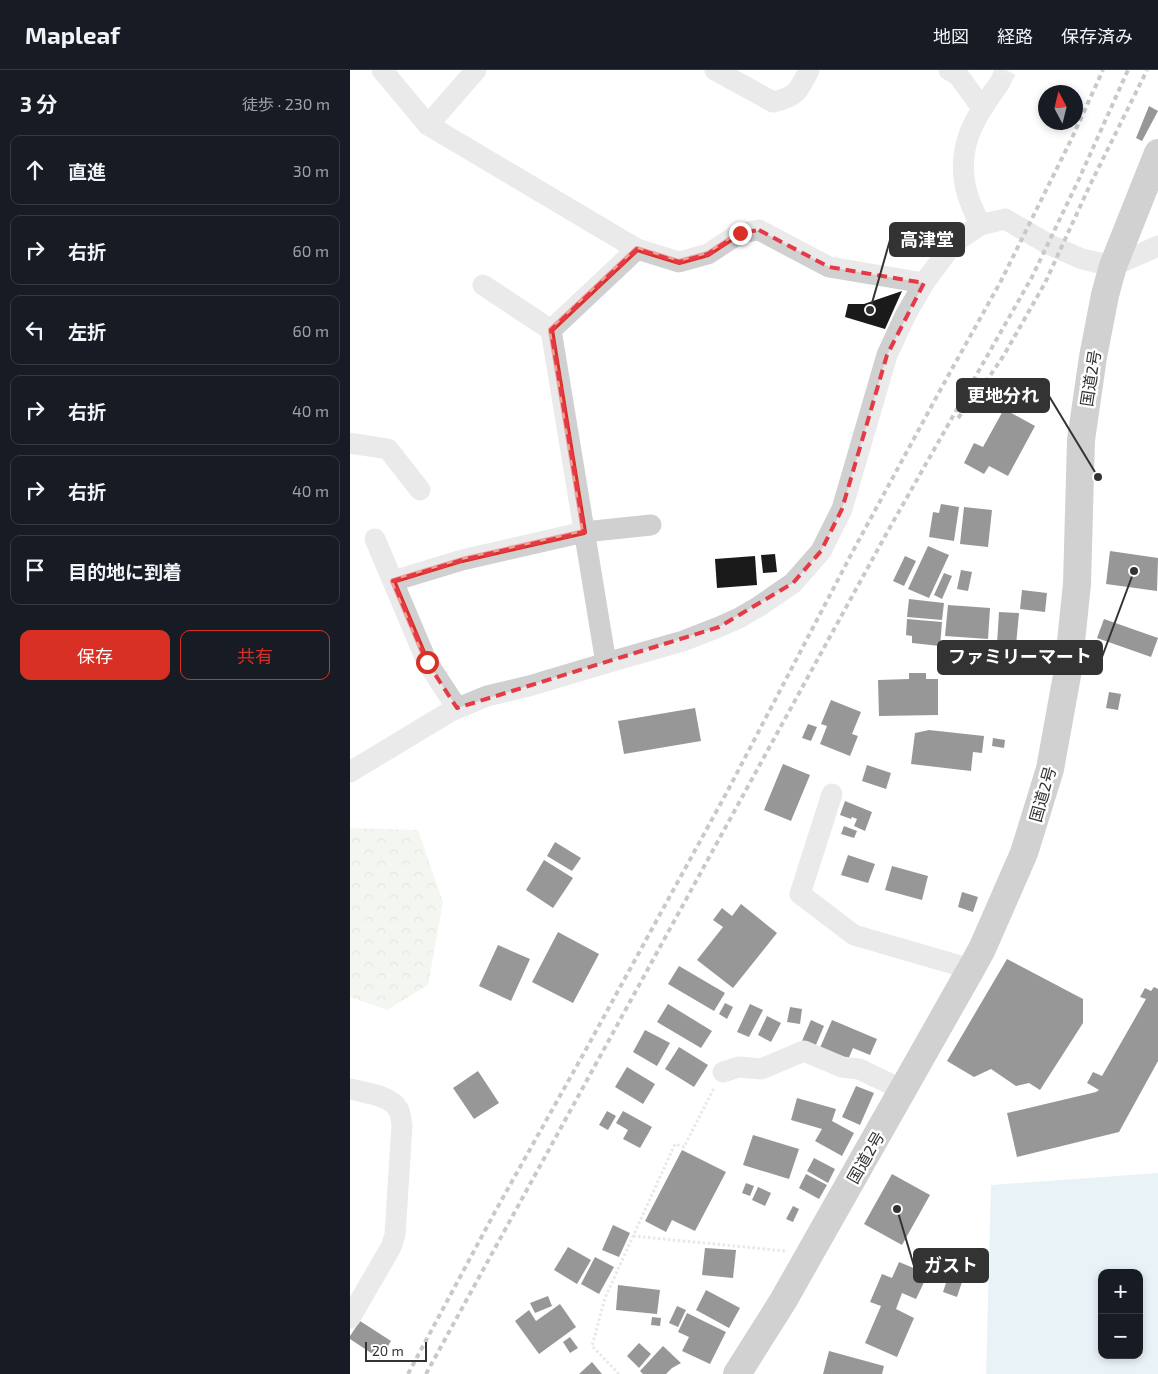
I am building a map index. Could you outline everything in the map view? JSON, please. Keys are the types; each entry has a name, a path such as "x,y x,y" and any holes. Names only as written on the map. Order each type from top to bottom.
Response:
{"highway":[{"name":"国道2号","path":"737,1374 783,1301 971,969 982,949 1024,853 1050,770 1068,670 1077,584 1081,440 1093,357 1105,295 1113,266 1158,153"}],"street":[{"path":"382,70 428,125 637,249 679,262 708,254 740,233 759,230 829,267 924,283"},
{"path":"428,125 476,70"},
{"path":"715,70 773,102 789,98 802,86 809,70"},
{"path":"949,70 958,75 982,108"},
{"path":"980,225 968,195 963,166 968,136 982,108 999,84"},
{"path":"350,772 457,708 487,696 606,663 719,627 758,607 793,583 821,551 842,509 887,355 905,316 924,283 949,249 980,225 1005,218 1048,244 1082,259 1113,266 1158,246"},
{"path":"551,330 637,249"},
{"path":"484,285 551,330 606,663"},
{"path":"350,442 388,448 420,490"},
{"path":"393,581 462,560 584,532 651,525"},
{"path":"375,538 427,662 457,708"},
{"path":"832,794 800,894 854,935 971,969"},
{"path":"723,1072 739,1067 761,1069 804,1051 842,1067 859,1069 903,1090"},
{"path":"350,1089 389,1099 400,1112 402,1126 395,1235 391,1247 350,1318"}],"path":[{"path":"619,1374 592,1346 605,1298 675,1144 684,1147 723,1072"},
{"path":"633,1236 810,1253"}],"highlighted area":[{"path":"759,230 829,267 924,283 887,355 842,509 821,551 793,583 719,627 457,708 427,662 393,581 462,560 584,532 551,330 637,249 679,262 708,254 740,233"}],"green space":[{"path":"350,828 418,830 443,902 428,985 387,1010 350,997"}],"water":[{"path":"1158,1173 1158,1374 986,1374 991,1185"}],"building":[{"path":"1149,106 1158,111 1142,141 1136,138"},
{"path":"902,291 885,329 845,317 848,304 864,304"},
{"path":"1004,409 1035,426 1008,476 989,466 984,474 964,463 974,443 983,447"},
{"path":"941,504 959,507 954,541 929,537 933,512 939,513"},
{"path":"964,507 992,510 988,547 960,544"},
{"path":"928,546 949,555 929,598 908,589"},
{"path":"1110,551 1158,558 1157,591 1106,584"},
{"path":"775,554 777,572 763,573 761,555"},
{"path":"755,556 757,585 717,588 715,559"},
{"path":"905,556 916,561 904,586 893,581"},
{"path":"961,570 972,572 968,591 957,589"},
{"path":"944,573 952,576 942,599 934,595"},
{"path":"1022,590 1047,593 1045,612 1020,609"},
{"path":"909,599 944,603 942,620 907,617"},
{"path":"948,605 990,608 988,639 945,636"},
{"path":"999,612 1019,613 1016,645 997,644"},
{"path":"907,619 942,622 940,646 912,643 912,636 906,635"},
{"path":"1104,619 1158,638 1151,657 1097,638"},
{"path":"909,673 926,673 926,679 938,679 938,715 879,716 878,680 909,679"},
{"path":"1109,692 1121,694 1118,710 1106,708"},
{"path":"831,700 861,712 852,734 858,736 850,756 820,744 827,726 821,724"},
{"path":"695,708 701,741 624,754 618,721"},
{"path":"808,724 817,727 811,741 802,738"},
{"path":"929,730 984,736 982,753 973,752 971,771 911,764 915,733"},
{"path":"993,738 1005,740 1004,748 992,746"},
{"path":"783,764 810,775 791,821 764,810"},
{"path":"867,765 891,773 886,789 862,781"},
{"path":"845,801 872,812 865,831 854,826 857,819 840,815"},
{"path":"844,826 857,831 854,838 841,834"},
{"path":"555,842 581,858 572,871 547,856"},
{"path":"848,855 875,864 868,883 841,875"},
{"path":"544,860 573,878 553,908 526,890"},
{"path":"892,866 928,876 922,900 885,890"},
{"path":"962,892 978,897 973,912 958,907"},
{"path":"741,904 777,933 733,988 697,960 723,927 713,920 722,908 732,916"},
{"path":"558,932 599,954 573,1003 532,982"},
{"path":"498,945 530,959 511,1001 479,986"},
{"path":"1007,959 1083,999 1083,1023 1040,1090 1029,1083 1016,1086 991,1069 974,1077 947,1061"},
{"path":"679,966 725,993 714,1011 668,984"},
{"path":"1154,987 1158,989 1158,1061 1119,1132 1017,1157 1007,1113 1099,1090 1087,1083 1093,1072 1102,1076 1146,999 1140,997 1145,988 1151,991"},
{"path":"725,1003 733,1007 727,1019 719,1014"},
{"path":"668,1004 712,1031 701,1048 657,1022"},
{"path":"750,1004 763,1010 749,1037 737,1032"},
{"path":"790,1007 802,1009 800,1024 787,1022"},
{"path":"767,1016 781,1023 771,1042 758,1035"},
{"path":"811,1020 824,1026 815,1047 802,1041"},
{"path":"832,1020 877,1039 870,1055 853,1048 847,1062 819,1050"},
{"path":"645,1030 670,1043 657,1066 633,1052"},
{"path":"679,1047 708,1065 694,1087 665,1069"},
{"path":"627,1067 655,1084 643,1104 615,1087"},
{"path":"478,1071 499,1103 474,1119 453,1088"},
{"path":"856,1086 874,1093 860,1125 842,1117"},
{"path":"797,1098 836,1109 832,1121 854,1133 842,1156 815,1141 822,1129 791,1120"},
{"path":"607,1111 616,1116 608,1130 599,1125"},
{"path":"623,1111 652,1127 640,1148 623,1139 628,1130 616,1123"},
{"path":"753,1135 799,1149 789,1179 743,1165"},
{"path":"682,1150 726,1172 695,1231 672,1220 666,1232 645,1221"},
{"path":"814,1158 835,1169 828,1183 807,1171"},
{"path":"806,1174 827,1185 819,1199 799,1188"},
{"path":"892,1174 930,1195 902,1245 864,1224"},
{"path":"746,1183 754,1186 750,1196 742,1193"},
{"path":"758,1187 771,1193 765,1206 752,1200"},
{"path":"793,1206 799,1209 793,1222 786,1219"},
{"path":"613,1225 630,1233 619,1257 602,1250"},
{"path":"568,1247 591,1260 577,1284 554,1270"},
{"path":"705,1248 736,1250 733,1278 702,1275"},
{"path":"595,1257 614,1267 599,1294 581,1284"},
{"path":"899,1262 928,1274 916,1299 902,1293 896,1309 914,1318 897,1357 865,1343 881,1306 870,1302 882,1274 892,1278"},
{"path":"950,1271 964,1276 957,1297 943,1292"},
{"path":"618,1285 660,1290 657,1314 616,1310"},
{"path":"706,1290 740,1308 729,1328 696,1310"},
{"path":"548,1296 552,1306 535,1313 530,1303"},
{"path":"560,1304 576,1327 539,1354 515,1321 529,1310 536,1321"},
{"path":"677,1306 686,1310 678,1327 669,1323"},
{"path":"687,1313 726,1332 710,1364 682,1351 689,1337 678,1332"},
{"path":"652,1317 661,1318 660,1326 651,1325"},
{"path":"360,1321 391,1341 380,1359 350,1339"},
{"path":"570,1337 578,1348 570,1353 563,1342"},
{"path":"639,1343 651,1354 639,1368 627,1356"},
{"path":"663,1346 681,1363 666,1374 643,1374 640,1371"},
{"path":"829,1351 884,1366 882,1374 823,1374"},
{"path":"592,1362 602,1374 579,1374"}],"tunnel":[{"path":"999,84 1006,70"}],"railway":[{"path":"408,1374 496,1210 727,792 853,551 1001,281 1071,140 1103,70"},
{"path":"426,1374 889,529 1032,277 1128,70"},
{"path":"958,418 1004,355 1045,283 1090,185 1147,70"}],"place":[{"name":"高津堂","path":"870,310"},
{"name":"更地分れ","path":"1098,477"},
{"name":"ファミリーマート","path":"1134,571"},
{"name":"ガスト","path":"897,1209"}],"route":[{"path":"427,662 393,581 462,560 584,532 551,330 637,249 679,262 708,254 740,233"}]}
